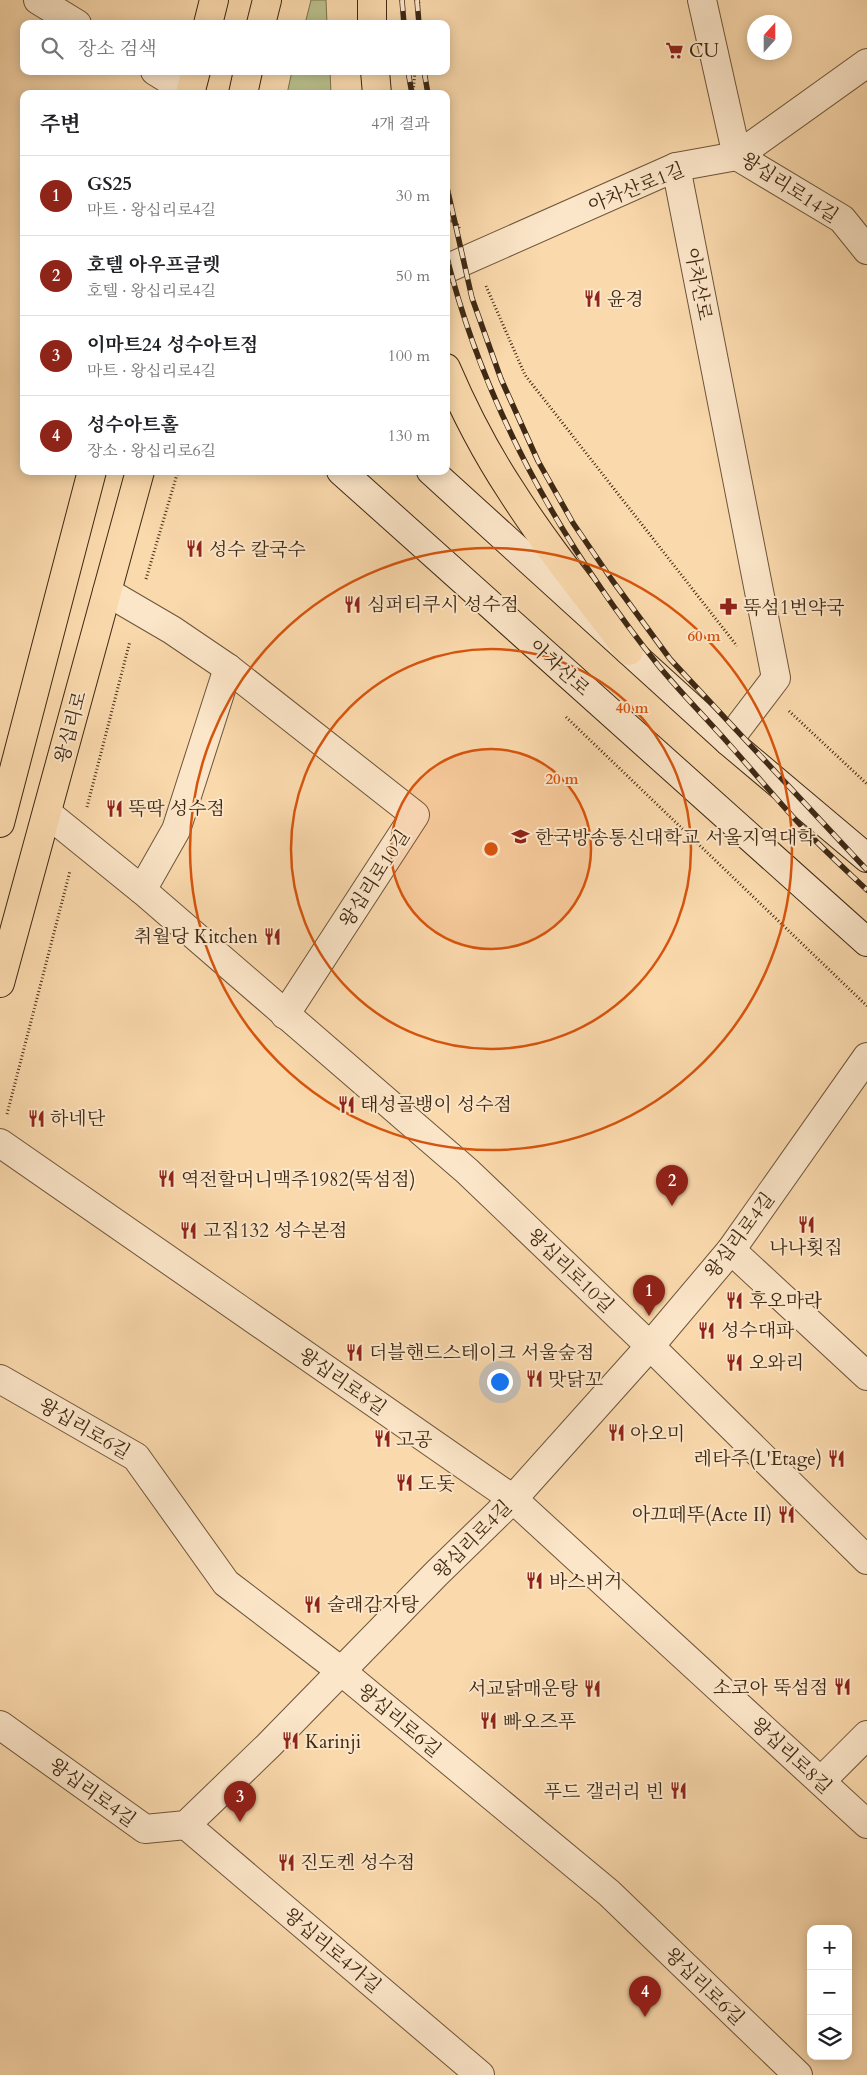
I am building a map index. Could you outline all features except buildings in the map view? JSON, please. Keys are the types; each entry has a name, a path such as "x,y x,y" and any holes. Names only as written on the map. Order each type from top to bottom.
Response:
{"main road":[{"path":"209,20 214,0"},
{"path":"262,20 267,0"},
{"path":"372,0 372,20"},
{"path":"244,90 247,75"},
{"path":"375,75 377,90"},
{"path":"450,377 464,408 509,488 540,533 629,651"},
{"path":"0,823 91,475"},
{"name":"왕십리로","path":"0,983 139,475"}],"street":[{"path":"38,0 70,20"},
{"name":"왕십리로14길","path":"702,0 737,156 842,219 867,250"},
{"name":"아차산로1길","path":"450,266 676,167 737,156 867,63"},
{"path":"164,75 192,88"},
{"name":"아차산로","path":"676,167 776,678 770,687"},
{"name":"아차산로","path":"345,475 867,942"},
{"path":"435,475 728,740 867,858"},
{"name":"왕십리로10길","path":"107,592 172,630 228,668 415,815 285,1015"},
{"path":"142,890 176,830 228,668"},
{"path":"728,740 770,687"},
{"name":"왕십리로10길","path":"47,813 142,890 467,1171 650,1346 867,1560"},
{"name":"왕십리로4길","path":"0,1726 145,1829 186,1826 513,1499 650,1346 731,1250 867,1057"},
{"name":"왕십리로8길","path":"0,1144 513,1499 867,1824"},
{"path":"731,1250 867,1376"},
{"name":"왕십리로6길","path":"0,1379 136,1457 226,1583 341,1671 609,1893 798,2075"},
{"path":"821,1782 867,1735"},
{"name":"왕십리로4가길","path":"186,1826 480,2075"}],"path":[{"path":"418,20 419,0"},
{"path":"413,90 415,75"},
{"path":"450,204 456,221 526,375 739,649"},
{"path":"450,220 456,221"},
{"path":"770,687 788,710 867,784"},
{"path":"559,711 867,1006"}],"green space":[{"path":"311,0 326,0 327,20 306,20"},
{"path":"291,75 330,75 331,90 288,90"}],"railway":[{"path":"402,0 404,20"},
{"path":"417,0 419,20"},
{"path":"409,75 411,90"},
{"path":"425,75 427,90"},
{"path":"450,201 472,298 501,379 538,461 573,523 670,659 867,870"},
{"path":"450,268 462,311 481,365 504,419 558,521 589,570 622,618 666,675 822,848 867,890"}],"place":[{"name":"CU","path":"675,50"},
{"name":"윤경","path":"593,299"},
{"name":"성수 칼국수","path":"195,549"},
{"name":"심퍼티쿠시 성수점","path":"353,604"},
{"name":"뚝섬1번약국","path":"729,607"},
{"name":"뚝딱 성수점","path":"114,808"},
{"name":"한국방송통신대학교 서울지역대학","path":"521,837"},
{"name":"취월당 Kitchen","path":"272,936"},
{"name":"태성골뱅이 성수점","path":"346,1104"},
{"name":"하네단","path":"36,1118"},
{"name":"역전할머니맥주1982(뚝섬점)","path":"167,1179"},
{"name":"호텔 아우프글렛","path":"672,1206"},
{"name":"나나횟집","path":"806,1224"},
{"name":"고집132 성수본점","path":"189,1230"},
{"name":"후오마라","path":"735,1300"},
{"name":"GS25","path":"649,1316"},
{"name":"성수대파","path":"707,1330"},
{"name":"더블핸드스테이크 서울숲점","path":"355,1352"},
{"name":"오와리","path":"735,1362"},
{"name":"맛닭꼬","path":"534,1379"},
{"name":"아오미","path":"616,1433"},
{"name":"고공","path":"382,1439"},
{"name":"레타주(L'Etage)","path":"836,1458"},
{"name":"도돗","path":"404,1483"},
{"name":"아끄떼뚜(Acte II)","path":"786,1514"},
{"name":"바스버거","path":"535,1581"},
{"name":"술래감자탕","path":"313,1604"},
{"name":"소코아 뚝섬점","path":"842,1687"},
{"name":"서교닭매운탕","path":"592,1688"},
{"name":"빠오즈푸","path":"489,1721"},
{"name":"Karinji","path":"291,1741"},
{"name":"푸드 갤러리 빈","path":"678,1791"},
{"name":"이마트24 성수아트점","path":"240,1822"},
{"name":"진도켄 성수점","path":"286,1862"},
{"name":"성수아트홀","path":"645,2017"}]}
